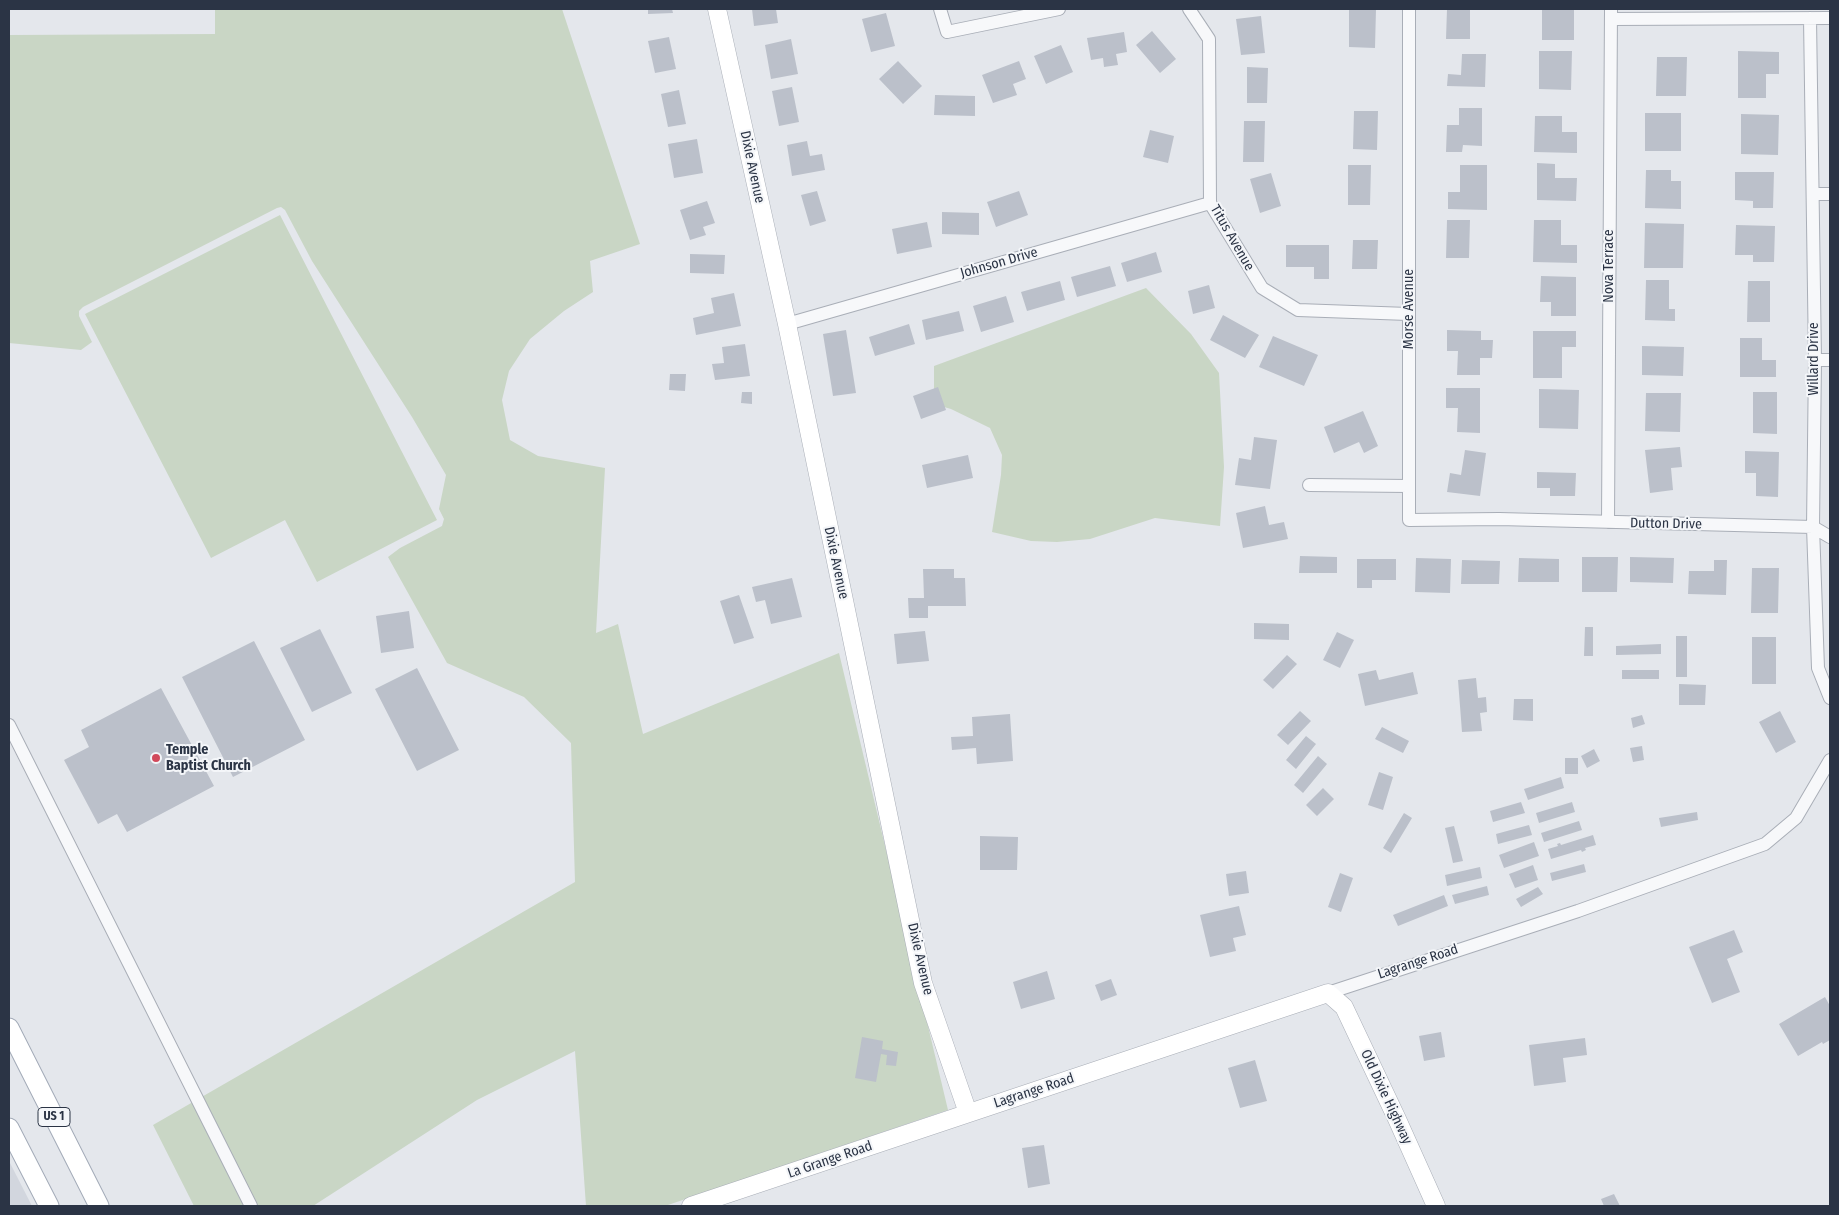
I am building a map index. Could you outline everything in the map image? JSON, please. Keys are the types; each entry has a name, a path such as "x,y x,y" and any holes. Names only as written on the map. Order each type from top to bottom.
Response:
{"main road":[{"name":"US 1","path":"9,1028 99,1206"},
{"path":"9,1128 14,1151 49,1206"}],"street":[{"name":"Dixie Avenue","path":"717,9 787,324 923,982 968,1113"},
{"path":"940,9 947,32 1059,9"},
{"name":"Titus Avenue","path":"1189,9 1209,39 1210,203 1262,288 1298,310 1408,314"},
{"name":"Morse Avenue","path":"1409,9 1409,520 1499,519"},
{"path":"1611,14 1830,18"},
{"name":"Nova Terrace","path":"1608,522 1611,14"},
{"name":"Willard Drive","path":"1810,18 1815,360 1812,527 1818,668 1830,698"},
{"path":"1813,194 1830,194"},
{"name":"Johnson Drive","path":"787,324 1210,203"},
{"path":"1815,360 1830,360"},
{"path":"1309,485 1409,486"},
{"name":"Dutton Drive","path":"1499,519 1812,527 1830,537"},
{"path":"9,725 250,1206"},
{"name":"Lagrange Road","path":"968,1113 1578,911 1765,844 1796,818 1830,760"},
{"name":"Old Dixie Highway","path":"1328,993 1344,1007 1436,1206"},
{"name":"La Grange Road","path":"691,1206 968,1113"}],"shaded area":[{"path":"9,1161 32,1206 9,1206"}],"green space":[{"path":"215,9 562,9 640,244 590,261 593,292 564,311 530,339 509,371 502,400 510,440 538,456 605,468 596,633 618,624 643,734 839,653 948,1110 665,1206 586,1206 575,1051 477,1100 313,1206 194,1206 153,1125 575,882 571,743 524,697 447,663 388,557 400,548 442,526 444,519 439,509 446,475 412,417 312,261 285,210 281,207 277,208 83,307 79,311 79,316 92,342 81,350 9,343 9,35 215,34"},
{"path":"280,215 437,520 317,582 285,520 211,558 85,314"},
{"path":"1146,288 1191,334 1219,373 1224,467 1220,526 1155,518 1090,539 1057,542 1031,541 992,532 1001,475 1002,455 990,428 951,409 934,404 934,366"}],"building":[{"path":"648,9 672,9 673,13 648,14"},
{"path":"752,9 776,9 778,23 754,26"},
{"path":"1349,9 1376,9 1375,48 1349,47"},
{"path":"1447,9 1470,9 1470,39 1446,39"},
{"path":"1542,9 1574,9 1574,40 1542,40"},
{"path":"886,13 895,46 871,52 862,19"},
{"path":"1261,16 1265,53 1241,55 1236,19"},
{"path":"1152,31 1176,59 1160,73 1136,45"},
{"path":"1124,32 1127,52 1116,54 1118,65 1104,67 1103,58 1091,60 1087,38"},
{"path":"669,37 676,69 655,73 648,41"},
{"path":"791,39 798,74 771,79 765,45"},
{"path":"1061,45 1073,72 1046,84 1034,56"},
{"path":"1539,51 1572,51 1571,90 1539,89"},
{"path":"1738,51 1779,52 1779,74 1766,74 1766,98 1738,98"},
{"path":"1462,54 1486,54 1485,87 1447,86 1448,74 1461,75"},
{"path":"1657,57 1687,57 1686,96 1656,96"},
{"path":"898,61 922,86 903,104 879,79"},
{"path":"1019,61 1026,79 1013,84 1017,95 993,103 982,75"},
{"path":"1247,67 1268,68 1267,103 1247,103"},
{"path":"792,87 799,122 779,126 772,91"},
{"path":"679,90 686,124 668,127 661,94"},
{"path":"935,95 975,96 975,116 934,115"},
{"path":"1459,108 1482,108 1482,146 1463,145 1462,152 1446,152 1447,125 1459,125"},
{"path":"1354,111 1378,111 1377,150 1353,149"},
{"path":"1645,113 1681,113 1681,151 1645,151"},
{"path":"1741,114 1779,115 1778,155 1741,154"},
{"path":"1535,116 1562,116 1562,132 1577,132 1577,153 1534,152"},
{"path":"1244,121 1265,121 1264,162 1243,162"},
{"path":"1150,130 1174,136 1168,163 1143,157"},
{"path":"697,139 703,173 674,178 668,144"},
{"path":"807,141 810,156 822,154 825,170 792,176 787,145"},
{"path":"1537,163 1555,164 1555,178 1577,178 1576,201 1537,200"},
{"path":"1348,165 1371,165 1370,205 1348,205"},
{"path":"1460,165 1487,165 1487,210 1448,209 1448,192 1460,192"},
{"path":"1646,170 1671,170 1671,181 1681,181 1681,209 1645,208"},
{"path":"1735,172 1774,172 1773,208 1753,208 1753,201 1735,200"},
{"path":"1271,173 1281,206 1260,213 1250,179"},
{"path":"817,191 826,221 810,226 801,195"},
{"path":"1019,191 1028,215 996,227 987,202"},
{"path":"707,201 715,223 703,227 706,235 690,240 680,210"},
{"path":"942,212 979,213 979,235 942,234"},
{"path":"1447,220 1470,220 1469,258 1446,258"},
{"path":"1534,220 1561,220 1561,245 1577,245 1577,263 1533,262"},
{"path":"927,222 932,247 897,254 892,229"},
{"path":"1645,223 1684,224 1683,268 1644,268"},
{"path":"1736,225 1775,226 1774,262 1753,262 1753,255 1735,255"},
{"path":"1353,240 1378,240 1377,269 1352,269"},
{"path":"1286,245 1329,245 1329,279 1314,279 1314,267 1286,267"},
{"path":"1156,252 1162,272 1127,282 1121,263"},
{"path":"690,254 725,255 724,274 690,273"},
{"path":"1110,266 1116,286 1077,297 1071,277"},
{"path":"1541,276 1576,277 1576,316 1551,316 1551,302 1540,302"},
{"path":"1646,280 1669,280 1669,309 1675,309 1675,321 1645,320"},
{"path":"1060,281 1065,300 1027,311 1021,292"},
{"path":"1748,281 1770,281 1770,322 1747,322"},
{"path":"1209,285 1215,308 1193,314 1188,291"},
{"path":"734,293 741,326 696,335 693,318 714,313 711,298"},
{"path":"1006,296 1014,322 981,332 973,306"},
{"path":"959,311 964,331 926,340 922,320"},
{"path":"1223,315 1259,335 1245,358 1210,340"},
{"path":"909,324 915,344 875,356 869,337"},
{"path":"846,330 856,393 833,396 823,334"},
{"path":"1447,330 1481,331 1481,340 1493,340 1492,358 1480,358 1480,375 1457,375 1458,351 1447,351"},
{"path":"1533,331 1576,331 1576,347 1562,347 1562,378 1533,378"},
{"path":"1273,336 1318,355 1304,386 1259,367"},
{"path":"1740,338 1762,338 1762,360 1776,360 1776,377 1740,377"},
{"path":"745,344 750,376 715,380 712,364 724,363 722,347"},
{"path":"1642,346 1684,347 1683,376 1642,375"},
{"path":"670,374 686,374 685,391 669,390"},
{"path":"938,387 946,410 921,419 913,396"},
{"path":"1446,388 1480,388 1480,433 1457,432 1458,408 1446,408"},
{"path":"1539,389 1579,390 1578,429 1539,428"},
{"path":"742,392 752,392 752,404 741,403"},
{"path":"1753,392 1777,392 1777,434 1753,433"},
{"path":"1646,393 1681,393 1680,432 1645,431"},
{"path":"1363,411 1378,446 1364,453 1359,442 1334,453 1324,427"},
{"path":"1254,437 1277,440 1270,489 1235,485 1239,458 1251,460"},
{"path":"1680,447 1682,467 1671,468 1673,490 1650,493 1645,450"},
{"path":"1465,450 1486,453 1480,496 1447,492 1450,473 1461,475"},
{"path":"1745,451 1779,452 1778,497 1756,496 1756,473 1745,473"},
{"path":"968,455 973,478 927,488 922,465"},
{"path":"1537,472 1576,473 1575,496 1550,496 1550,488 1537,488"},
{"path":"1265,506 1269,525 1284,522 1288,539 1243,548 1236,513"},
{"path":"1300,556 1337,557 1337,573 1299,573"},
{"path":"1582,557 1618,557 1617,592 1582,592"},
{"path":"1630,557 1674,558 1673,583 1630,582"},
{"path":"1416,558 1451,559 1450,593 1415,592"},
{"path":"1519,558 1559,559 1559,582 1518,582"},
{"path":"1357,559 1396,559 1396,580 1372,580 1372,588 1357,588"},
{"path":"1462,560 1500,561 1499,584 1461,584"},
{"path":"1714,560 1727,560 1726,595 1688,594 1689,571 1714,571"},
{"path":"1752,568 1779,568 1778,613 1751,613"},
{"path":"923,569 954,569 954,578 965,578 966,606 928,606 928,618 909,618 908,598 924,598"},
{"path":"792,578 802,617 771,624 765,600 756,602 752,587"},
{"path":"739,595 754,638 734,644 720,601"},
{"path":"409,611 414,648 381,653 376,616"},
{"path":"1254,623 1289,624 1289,640 1254,639"},
{"path":"1585,627 1593,627 1593,656 1584,656"},
{"path":"320,629 352,693 312,712 280,648"},
{"path":"925,631 929,661 897,664 894,634"},
{"path":"1337,632 1354,640 1340,668 1323,660"},
{"path":"1676,636 1687,636 1687,677 1676,677"},
{"path":"1752,637 1776,637 1776,684 1752,684"},
{"path":"254,641 305,740 233,777 182,677"},
{"path":"1661,644 1661,654 1616,655 1616,646"},
{"path":"1287,655 1297,664 1273,689 1263,680"},
{"path":"417,668 459,750 417,771 375,689"},
{"path":"1376,670 1379,680 1413,672 1418,694 1365,706 1358,674"},
{"path":"1622,670 1659,670 1659,679 1622,679"},
{"path":"1476,678 1478,698 1486,697 1487,712 1480,713 1482,731 1462,732 1458,680"},
{"path":"1679,684 1706,685 1705,705 1679,705"},
{"path":"161,688 214,786 127,832 117,814 98,824 64,760 89,747 81,730"},
{"path":"1514,699 1533,699 1533,721 1513,720"},
{"path":"1300,711 1311,721 1288,745 1277,735"},
{"path":"1780,711 1796,742 1776,753 1759,722"},
{"path":"1010,714 1013,761 977,764 976,748 952,750 951,737 973,736 972,717"},
{"path":"1642,715 1645,724 1633,728 1631,718"},
{"path":"1382,727 1409,741 1403,753 1375,739"},
{"path":"1306,736 1316,744 1296,769 1286,760"},
{"path":"1642,746 1644,760 1633,762 1630,748"},
{"path":"1594,749 1600,761 1587,768 1581,756"},
{"path":"1318,756 1327,764 1303,793 1294,785"},
{"path":"1565,758 1578,758 1578,774 1565,774"},
{"path":"1379,772 1393,777 1383,810 1368,805"},
{"path":"1561,777 1564,788 1528,800 1524,789"},
{"path":"1323,788 1334,799 1317,816 1306,805"},
{"path":"1521,802 1525,813 1493,822 1490,811"},
{"path":"1572,802 1575,812 1539,823 1536,813"},
{"path":"1697,812 1698,820 1661,827 1659,818"},
{"path":"1404,813 1412,818 1391,853 1383,848"},
{"path":"1579,821 1582,830 1544,842 1541,833"},
{"path":"1529,825 1532,835 1498,844 1496,834"},
{"path":"1454,826 1463,861 1453,863 1445,828"},
{"path":"1593,835 1596,845 1585,848 1586,850 1582,852 1581,850 1551,859 1548,849 1558,846 1557,844 1560,843 1561,845"},
{"path":"980,836 1018,837 1017,870 980,870"},
{"path":"1534,842 1539,856 1504,868 1499,855"},
{"path":"1584,864 1586,872 1552,881 1550,873"},
{"path":"1533,865 1538,880 1515,888 1509,874"},
{"path":"1480,867 1482,878 1447,886 1445,875"},
{"path":"1246,871 1249,893 1229,896 1226,874"},
{"path":"1340,873 1353,878 1341,912 1328,907"},
{"path":"1487,886 1489,895 1455,904 1452,895"},
{"path":"1538,887 1543,894 1521,907 1516,899"},
{"path":"1444,895 1448,906 1398,926 1393,915"},
{"path":"1239,906 1246,935 1233,938 1236,951 1210,957 1200,915"},
{"path":"1734,930 1743,952 1727,959 1740,992 1712,1003 1689,947"},
{"path":"1047,971 1055,999 1021,1009 1013,982"},
{"path":"1111,979 1117,995 1101,1001 1095,985"},
{"path":"1825,997 1830,1006 1830,1040 1823,1044 1822,1042 1798,1056 1779,1024"},
{"path":"1441,1032 1445,1057 1424,1061 1419,1036"},
{"path":"862,1037 883,1041 882,1049 898,1052 896,1066 886,1065 887,1055 881,1054 876,1082 855,1078"},
{"path":"1585,1038 1587,1055 1563,1058 1566,1082 1534,1086 1529,1045"},
{"path":"1255,1060 1267,1101 1240,1108 1228,1068"},
{"path":"1044,1145 1050,1184 1028,1188 1022,1148"},
{"path":"1614,1194 1620,1206 1604,1206 1601,1199"}],"place":[{"name":"Temple Baptist Church","path":"156,758"}]}
